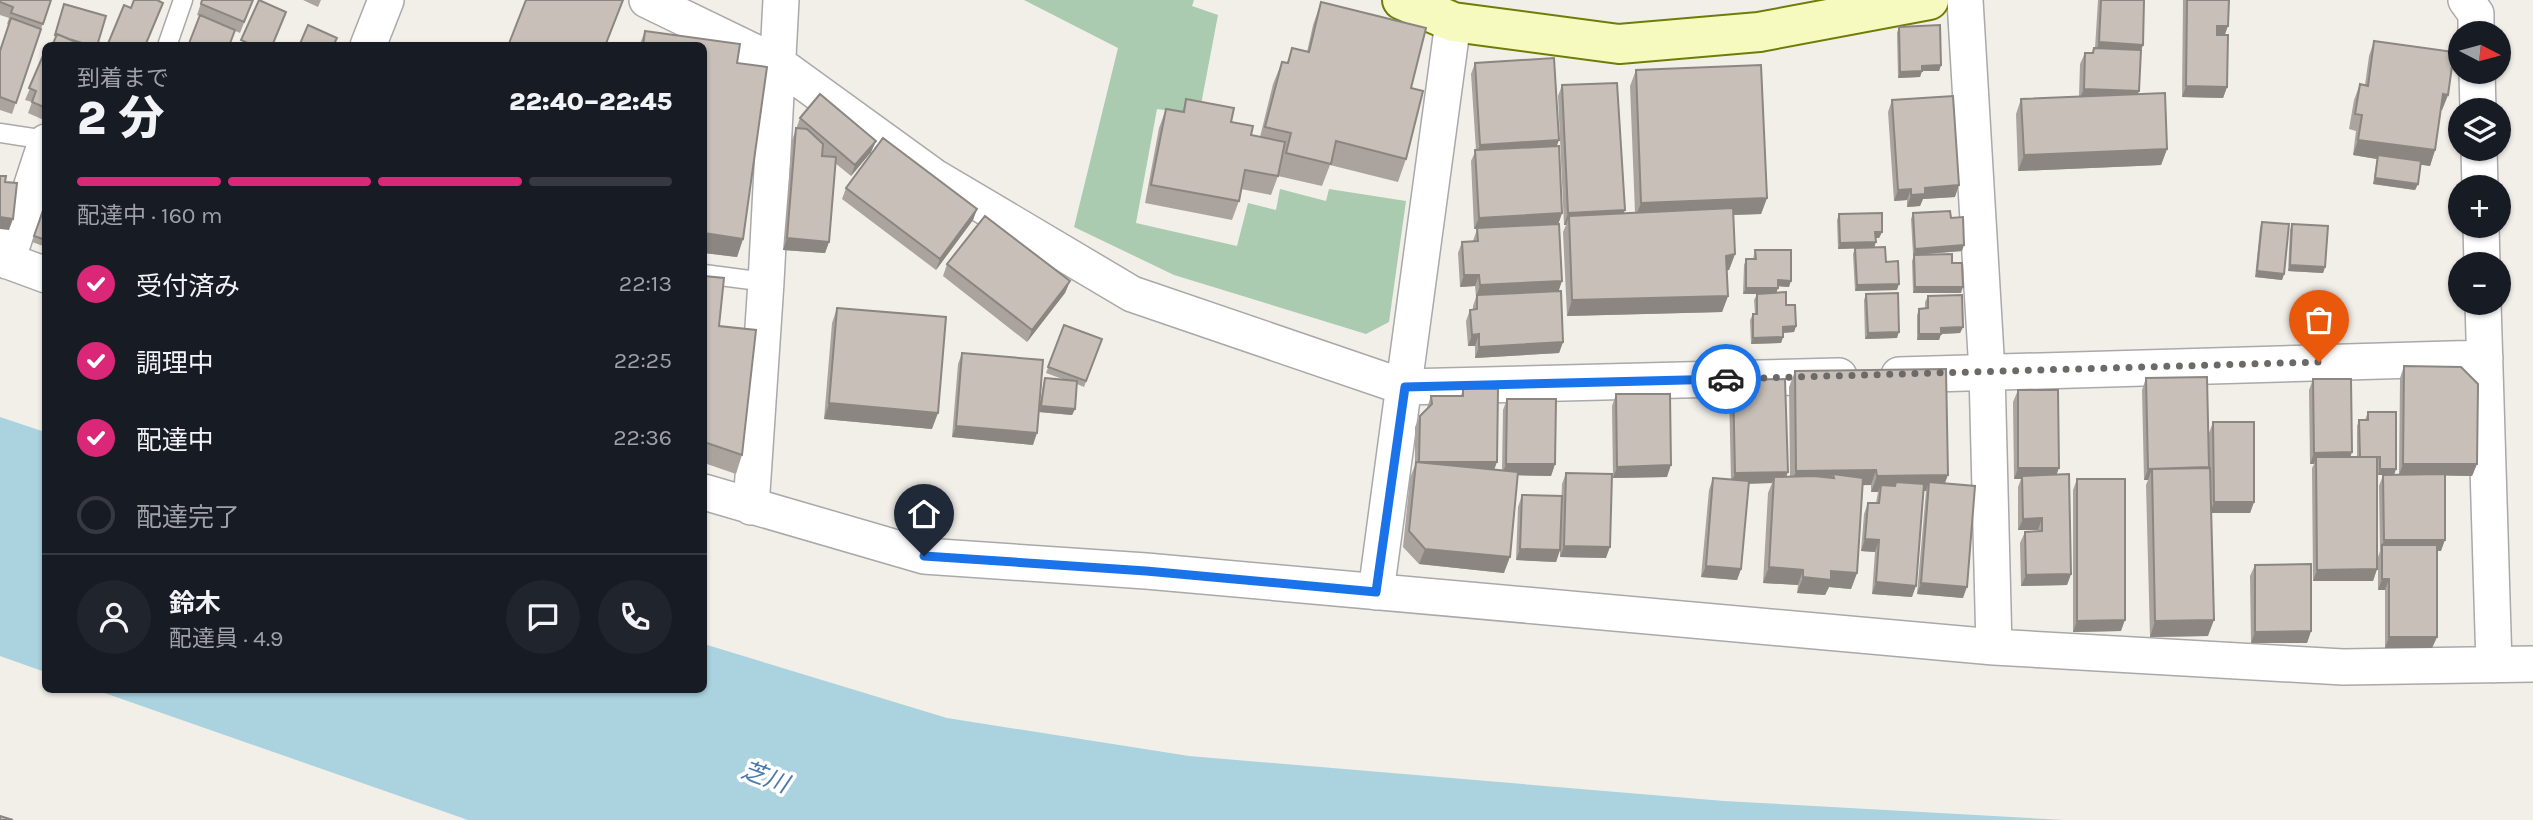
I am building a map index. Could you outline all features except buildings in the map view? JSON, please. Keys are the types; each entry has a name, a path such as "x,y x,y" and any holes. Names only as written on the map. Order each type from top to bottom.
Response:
{"street":[{"path":"370,42 386,0"},
{"path":"647,0 777,63 933,176 1132,293 1405,387 2485,358"},
{"path":"751,507 781,0"},
{"path":"1402,0 1453,22 1619,44 1759,32 1928,0"},
{"path":"1965,0 1987,372 1994,647"},
{"path":"2466,0 2476,15 2476,21"},
{"path":"1376,592 1453,22"},
{"path":"42,152 4,260 42,274"},
{"path":"2483,315 2494,665"},
{"path":"707,493 924,556 1146,571 1994,647 2343,667 2533,664"}],"lane":[{"path":"168,42 183,0"},
{"path":"0,133 42,140"},
{"path":"707,274 766,282"}],"green space":[{"path":"1024,0 1194,0 1192,6 1218,15 1199,115 1157,109 1136,223 1237,246 1248,203 1276,210 1280,189 1326,201 1329,189 1406,201 1389,322 1366,334 1174,275 1074,227 1118,48"}],"water":[{"path":"0,417 42,431 42,671 0,656"},
{"name":"芝川","path":"707,645 947,718 1189,756 1724,801 2065,820 468,820 105,693 707,693"}],"way so far":[{"path":"1726,379 2319,362"}],"route":[{"path":"924,556 1146,571 1376,592 1405,387 1726,379"}]}
